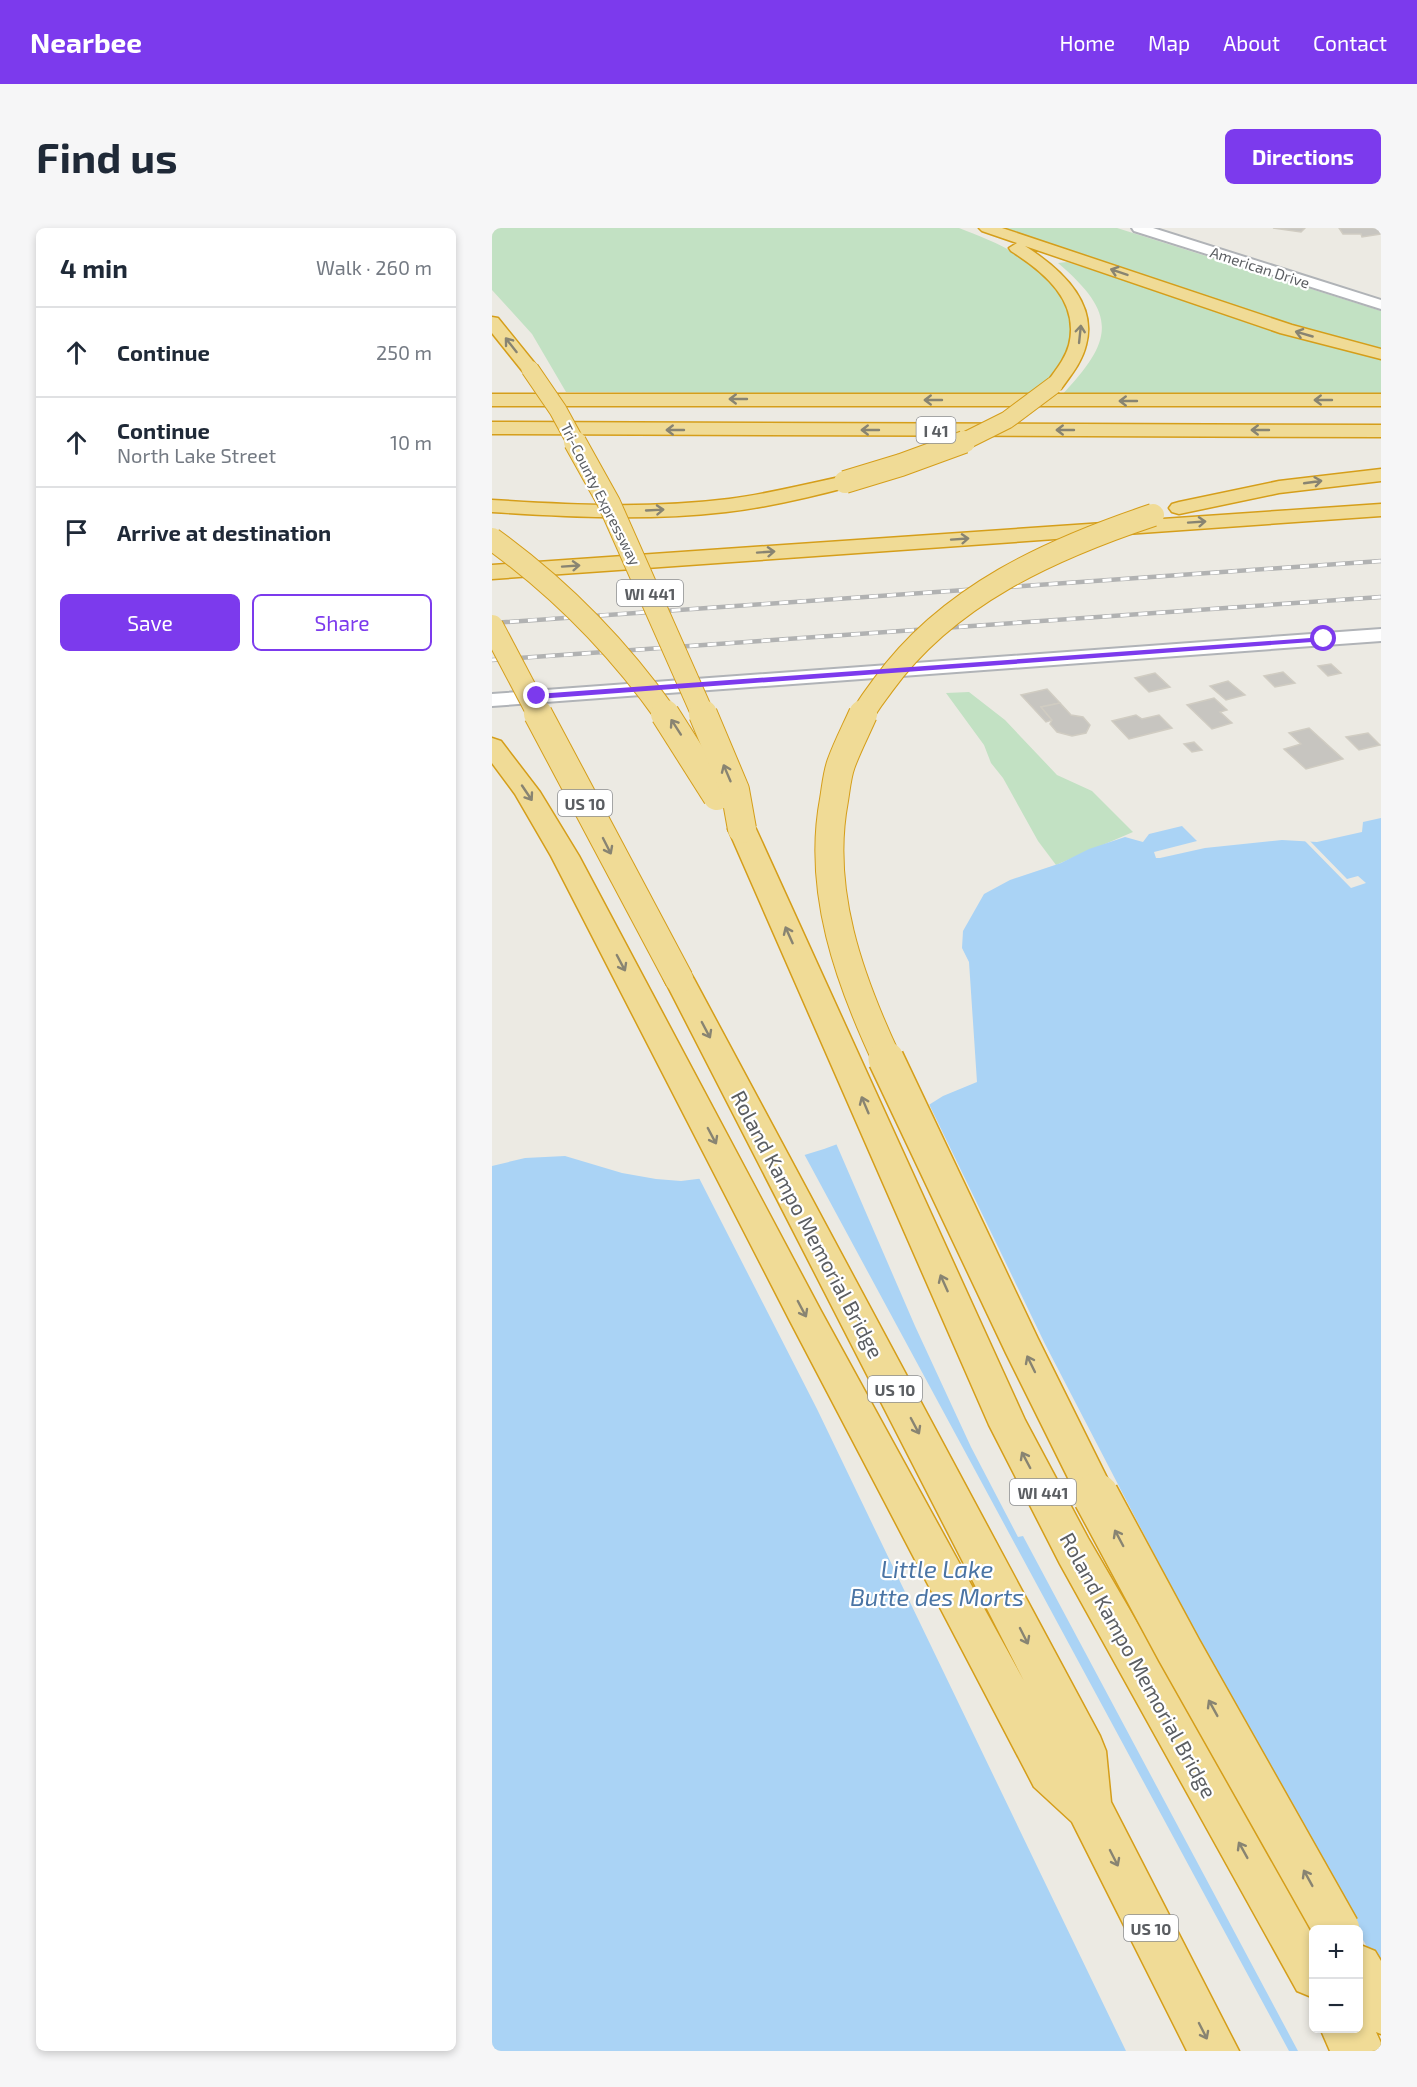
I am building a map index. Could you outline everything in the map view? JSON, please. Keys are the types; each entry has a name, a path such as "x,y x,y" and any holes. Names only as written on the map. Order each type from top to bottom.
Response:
{"highway":[{"path":"492,506 595,511 690,508 759,501 845,482 909,464 962,444 1027,408 1065,374 1078,349 1081,326 1072,296 1059,279 1035,259 975,228"},
{"path":"987,228 1286,329 1381,354"},
{"name":"Tri-County Expressway","path":"492,322 530,369 558,410 614,513 735,790 742,829 813,988"},
{"path":"492,400 1381,400"},
{"name":"I 41","path":"492,428 1381,431"},
{"path":"564,451 600,451"},
{"name":"I 41","path":"888,451 984,451"},
{"path":"1335,1925 1089,1482 1028,1359 874,1033 850,974 836,926 828,878 829,824 835,787 845,751 870,704 888,676 913,647 975,595 1030,562 1084,537 1154,515 1220,498 1280,487 1381,475"},
{"path":"492,572 1381,510"},
{"path":"492,539 542,575 594,625 631,667 662,705 692,751 719,800 742,829"},
{"name":"Roland Kampo Memorial Bridge","path":"492,626 1084,1751 1088,1806 1214,2051"},
{"path":"492,746 528,792 565,856 808,1321 1050,1772 1088,1806"},
{"name":"Roland Kampo Memorial Bridge","path":"813,988 1008,1425 1074,1551 1309,1965"},
{"path":"1363,1975 1381,2008"},
{"path":"1348,2033 1359,2051"}],"street":[{"name":"American Drive","path":"1139,228 1381,305"},
{"path":"492,700 1381,635"}],"green space":[{"path":"492,228 959,228 1018,255 1052,282 1064,299 1070,319 1070,342 1060,363 1033,395 566,392 532,334 492,290"},
{"path":"1002,228 1117,228 1381,311 1381,349 1291,325"},
{"path":"1067,262 1315,342 1381,359 1381,395 1061,396 1091,359 1099,343 1102,328 1099,313 1092,298 1078,281 1058,263"},
{"path":"969,692 1005,720 1057,775 1092,791 1133,832 1056,865 1038,841 1003,778 991,763 984,745 946,693"}],"water":[{"name":"Little Lake Butte des Morts","path":"1381,818 1381,2051 492,2051 492,1166 525,1158 565,1156 622,1173 681,1181 746,1173 824,1149 908,1118 943,1096 977,1082 969,962 962,948 963,931 984,894 1010,880 1061,863 1089,849 1125,837 1143,842 1149,834 1182,826 1197,841 1154,852 1156,858 1205,848 1282,840 1317,842 1362,832 1363,822"}],"pier":[{"path":"1308,839 1347,879 1358,876 1366,883 1351,888 1304,840"},
{"path":"928,1102 1045,1344 1189,1621 1355,1925 1309,1925 1309,2033 1363,2033 1363,1940 1381,1971 1381,2051 1298,2051 1023,1536 1018,1537 971,1447 915,1326 835,1141 907,1115"},
{"path":"803,1152 1289,2051 1126,2051 817,1409 698,1176 745,1170"}],"building":[{"path":"1273,228 1305,228 1301,232"},
{"path":"1339,228 1381,228 1381,234 1362,237 1361,234 1343,234"},
{"path":"1331,664 1341,673 1328,676 1318,666"},
{"path":"1283,672 1295,683 1275,687 1264,676"},
{"path":"1155,673 1170,687 1149,692 1135,678"},
{"path":"1228,681 1245,695 1226,700 1210,686"},
{"path":"1047,689 1060,703 1041,707 1052,720 1046,722 1021,695"},
{"path":"1214,698 1227,710 1220,712 1232,723 1212,729 1187,705"},
{"path":"1060,703 1071,715 1083,717 1090,725 1086,733 1072,736 1057,732 1050,724 1052,720 1041,707"},
{"path":"1136,715 1142,719 1159,715 1172,728 1129,739 1112,721"},
{"path":"1309,728 1343,759 1306,769 1284,749 1301,744 1289,733"},
{"path":"1368,733 1380,745 1359,750 1346,737"},
{"path":"1194,742 1202,750 1192,752 1184,744"}],"railway":[{"path":"492,623 1381,561"},
{"path":"492,660 1381,597"}],"route":[{"path":"537,696 1324,639"}]}
